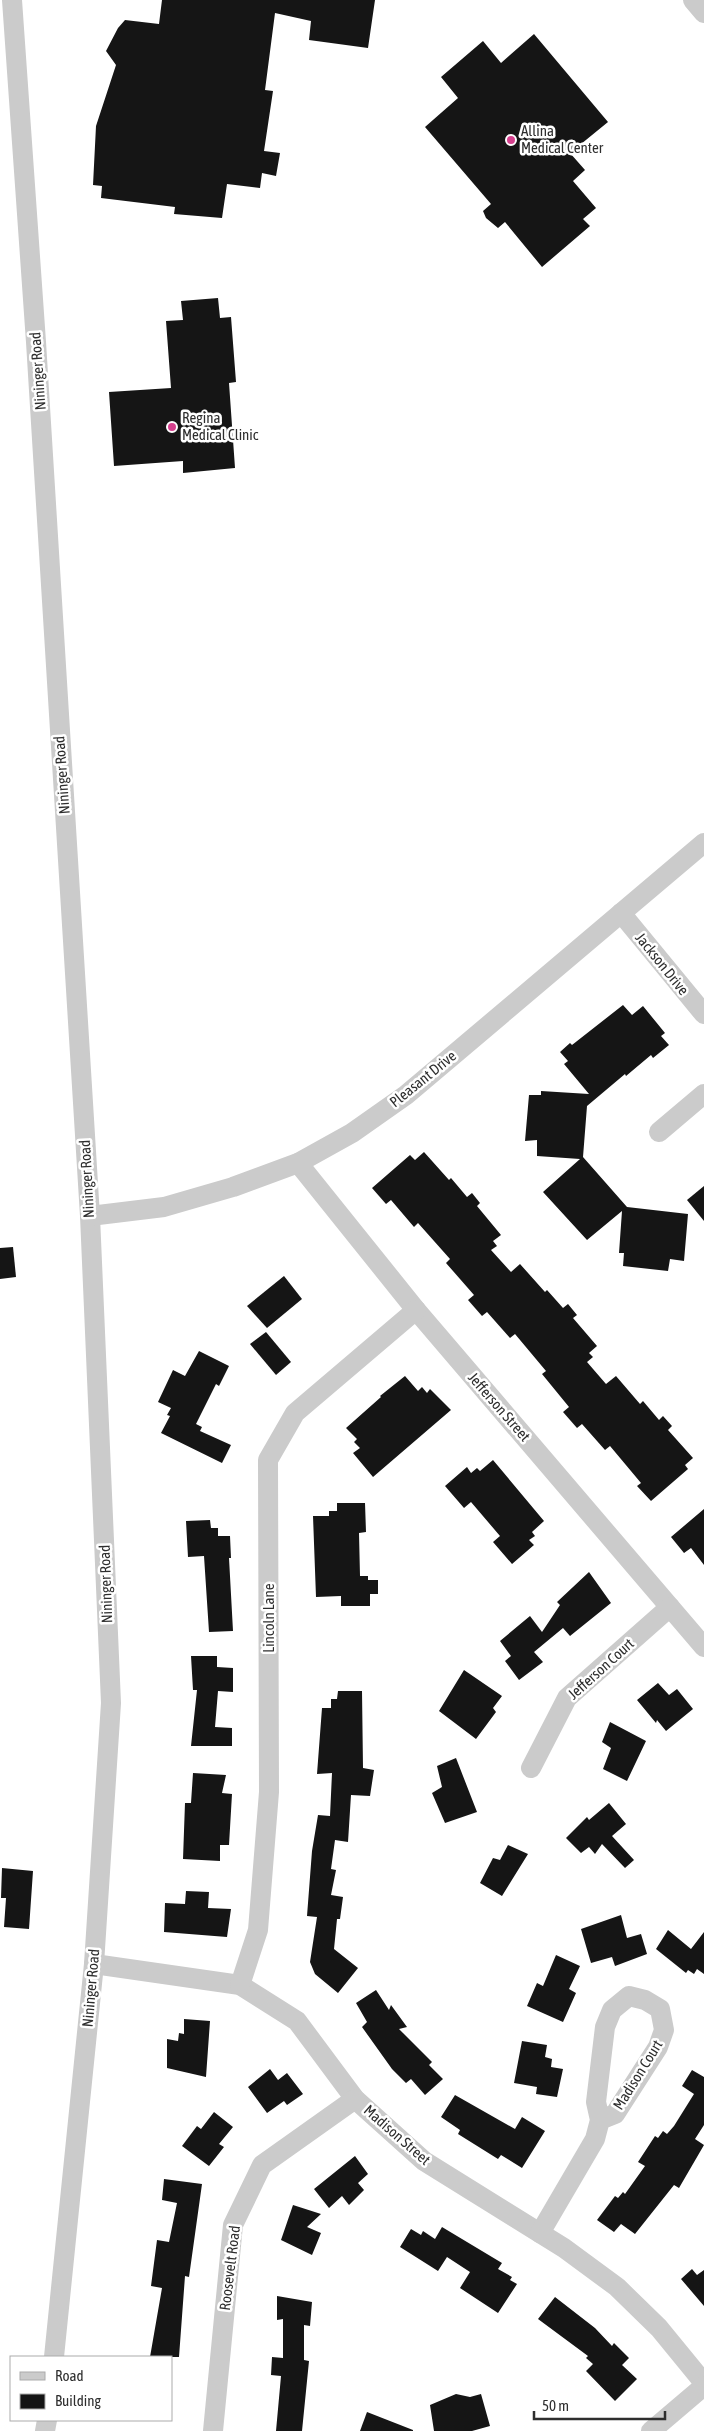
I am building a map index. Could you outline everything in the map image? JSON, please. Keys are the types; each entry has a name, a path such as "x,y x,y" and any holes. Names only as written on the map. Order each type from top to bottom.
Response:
{"street":[{"name":"Nininger Road","path":"12,0 36,342 90,1216 111,1703 94,1964 54,2356"},
{"path":"693,0 704,12"},
{"name":"Pleasant Drive","path":"90,1216 164,1207 233,1187 298,1163 352,1133 406,1095 704,843"},
{"name":"Jackson Drive","path":"621,913 704,1014"},
{"path":"659,1132 704,1094"},
{"name":"Jefferson Street","path":"298,1163 416,1310 704,1647"},
{"name":"Lincoln Lane","path":"240,1985 258,1930 269,1792 268,1460 295,1413 416,1310"},
{"name":"Jefferson Court","path":"531,1768 566,1698 670,1607"},
{"name":"Madison Street","path":"94,1964 240,1985 297,2021 355,2099 424,2161 540,2233 617,2287 659,2328 704,2385"},
{"name":"Madison Court","path":"540,2233 595,2139 600,2120 596,2102 606,2027 612,2010 629,1996 645,2000 660,2008 664,2030 658,2047 615,2114 600,2120"},
{"name":"Roosevelt Road","path":"213,2431 233,2225 262,2165 355,2099"},
{"path":"652,2431 704,2385"}],"building":[{"path":"162,0 375,0 368,48 309,40 311,21 275,13 265,90 273,91 264,151 280,153 276,176 262,173 260,188 227,184 222,218 174,214 175,207 101,198 102,186 93,185 96,126 116,65 106,51 118,28 125,20 159,24"},
{"name":"Allina Medical Center","path":"534,34 608,122 570,153 585,170 573,181 596,208 583,219 590,226 542,267 505,222 498,228 486,218 483,211 491,204 425,127 458,98 441,77 483,41 501,63"},
{"name":"Regina Medical Clinic","path":"218,298 220,318 231,317 236,382 229,383 235,468 183,473 183,461 114,466 109,392 171,388 166,321 183,320 181,301"},
{"path":"623,1005 632,1015 643,1006 665,1033 661,1036 669,1045 653,1058 651,1055 626,1076 625,1074 587,1106 583,1157 627,1207 688,1214 684,1261 670,1259 668,1271 623,1266 624,1253 619,1253 622,1211 587,1240 543,1192 580,1159 537,1156 537,1140 525,1141 529,1095 541,1095 541,1091 589,1094 564,1064 568,1061 560,1052 570,1043 572,1045"},
{"path":"424,1152 449,1180 451,1178 467,1197 472,1193 480,1203 477,1206 501,1235 493,1241 497,1246 491,1250 511,1272 520,1264 545,1292 547,1290 563,1308 568,1304 577,1315 573,1318 597,1346 589,1353 593,1357 587,1362 606,1384 616,1376 640,1404 643,1401 659,1420 663,1416 672,1426 668,1430 693,1458 685,1465 688,1469 651,1501 637,1486 641,1483 610,1446 605,1450 582,1424 577,1428 563,1412 569,1407 542,1374 546,1371 515,1334 510,1338 487,1312 482,1316 468,1300 474,1295 446,1263 450,1259 418,1223 414,1227 391,1200 386,1204 372,1188 410,1155 415,1160"},
{"path":"704,1186 704,1221 687,1200"},
{"path":"13,1247 16,1277 0,1279 0,1248"},
{"path":"284,1276 302,1299 267,1328 247,1306"},
{"path":"266,1332 291,1362 276,1375 250,1344"},
{"path":"199,1351 229,1366 219,1386 216,1384 196,1424 202,1427 200,1431 231,1445 222,1463 161,1433 170,1416 167,1415 171,1408 158,1402 173,1370 185,1376"},
{"path":"405,1376 418,1391 422,1387 427,1393 430,1389 451,1410 373,1477 353,1453 360,1448 354,1442 357,1439 346,1428 380,1396"},
{"path":"493,1460 544,1521 532,1532 535,1536 529,1540 534,1545 512,1564 493,1542 500,1536 471,1502 464,1508 445,1486 467,1467 471,1473 477,1468 480,1471"},
{"path":"337,1503 365,1503 366,1532 359,1533 360,1576 368,1576 368,1580 378,1580 378,1594 370,1594 370,1606 341,1606 341,1596 316,1597 313,1516 329,1516 329,1511 337,1511"},
{"path":"704,1509 704,1565 691,1548 684,1553 671,1537"},
{"path":"210,1520 211,1528 218,1528 218,1536 230,1536 231,1558 229,1558 233,1631 209,1632 204,1556 188,1557 186,1521"},
{"path":"589,1572 611,1603 570,1636 563,1628 534,1652 543,1662 519,1680 505,1661 511,1656 500,1641 530,1616 542,1632 560,1605 557,1602"},
{"path":"191,1656 217,1656 217,1667 233,1668 233,1692 218,1691 215,1727 232,1728 232,1746 191,1746 197,1690 193,1690"},
{"path":"464,1670 502,1696 493,1708 496,1712 476,1739 439,1711"},
{"path":"658,1683 669,1695 677,1689 693,1709 666,1731 657,1720 656,1723 637,1700"},
{"path":"338,1691 362,1691 363,1768 374,1770 370,1796 351,1795 348,1842 335,1840 331,1869 336,1870 331,1895 343,1897 340,1919 337,1919 334,1949 358,1968 338,1993 315,1974 310,1962 317,1917 307,1916 312,1851 318,1815 330,1816 332,1773 317,1774 322,1708 331,1708 331,1699 337,1699"},
{"path":"610,1722 646,1741 627,1781 603,1769 611,1748 602,1742"},
{"path":"456,1758 477,1812 445,1823 432,1793 442,1787 437,1766"},
{"path":"193,1773 226,1775 222,1793 232,1794 229,1845 220,1845 220,1861 183,1859 185,1803 191,1803"},
{"path":"609,1803 626,1824 612,1836 634,1860 625,1868 602,1844 595,1854 589,1847 581,1853 566,1838 587,1817 589,1820"},
{"path":"508,1845 528,1854 502,1896 480,1883 493,1858 500,1860"},
{"path":"2,1868 33,1871 29,1929 4,1927 6,1898 1,1898"},
{"path":"186,1891 209,1892 208,1908 231,1909 227,1937 164,1932 165,1903 185,1904"},
{"path":"621,1915 627,1938 641,1934 647,1954 615,1966 612,1957 591,1963 581,1929"},
{"path":"668,1930 691,1949 704,1932 704,1974 697,1969 694,1974 688,1970 686,1973 656,1949"},
{"path":"556,1955 580,1966 569,1989 576,1993 563,2022 527,2006 537,1983 543,1986"},
{"path":"376,1990 389,2010 391,2005 407,2027 399,2029 432,2062 429,2065 443,2079 425,2095 411,2079 406,2083 392,2069 362,2027 367,2022 356,2003"},
{"path":"184,2019 210,2021 206,2077 167,2068 167,2039 178,2041 179,2033 184,2034"},
{"path":"522,2041 547,2045 545,2057 552,2059 551,2067 563,2069 557,2097 536,2094 537,2087 514,2083"},
{"path":"270,2069 278,2080 287,2073 303,2094 287,2105 284,2101 267,2113 248,2087"},
{"path":"692,2070 704,2077 704,2125 695,2139 704,2145 679,2188 674,2185 635,2234 621,2224 614,2232 597,2220 615,2196 618,2198 623,2192 625,2194 645,2166 638,2162 655,2136 658,2138 663,2131 667,2134 674,2126 694,2094 682,2086"},
{"path":"455,2095 515,2129 522,2117 545,2131 522,2168 501,2155 498,2159 458,2134 460,2130 441,2117"},
{"path":"214,2112 233,2127 219,2144 224,2147 209,2166 182,2146 197,2126 201,2129"},
{"path":"355,2156 368,2174 358,2183 364,2190 349,2205 342,2196 329,2208 314,2189"},
{"path":"164,2179 202,2184 189,2277 185,2276 179,2357 150,2356 162,2288 151,2286 157,2240 169,2242 177,2203 162,2200"},
{"path":"293,2205 321,2214 307,2227 321,2233 312,2255 281,2240"},
{"path":"442,2227 502,2263 498,2269 512,2277 510,2280 517,2284 498,2313 460,2288 470,2272 447,2257 438,2271 400,2247 411,2229 421,2235 423,2231 435,2239"},
{"path":"692,2269 697,2275 704,2270 704,2306 681,2279"},
{"path":"277,2296 312,2302 310,2326 304,2325 304,2360 309,2361 302,2431 276,2431 281,2376 271,2375 272,2357 283,2358 283,2319 277,2320"},
{"path":"555,2297 595,2328 612,2346 614,2343 629,2358 622,2365 637,2379 615,2401 586,2371 593,2364 586,2358 588,2356 538,2319"},
{"path":"456,2394 470,2397 481,2394 490,2426 472,2431 434,2431 430,2405"},
{"path":"367,2412 413,2430 413,2431 360,2431"}],"place":[{"name":"Allina Medical Center","path":"511,140"},
{"name":"Regina Medical Clinic","path":"172,427"}]}
